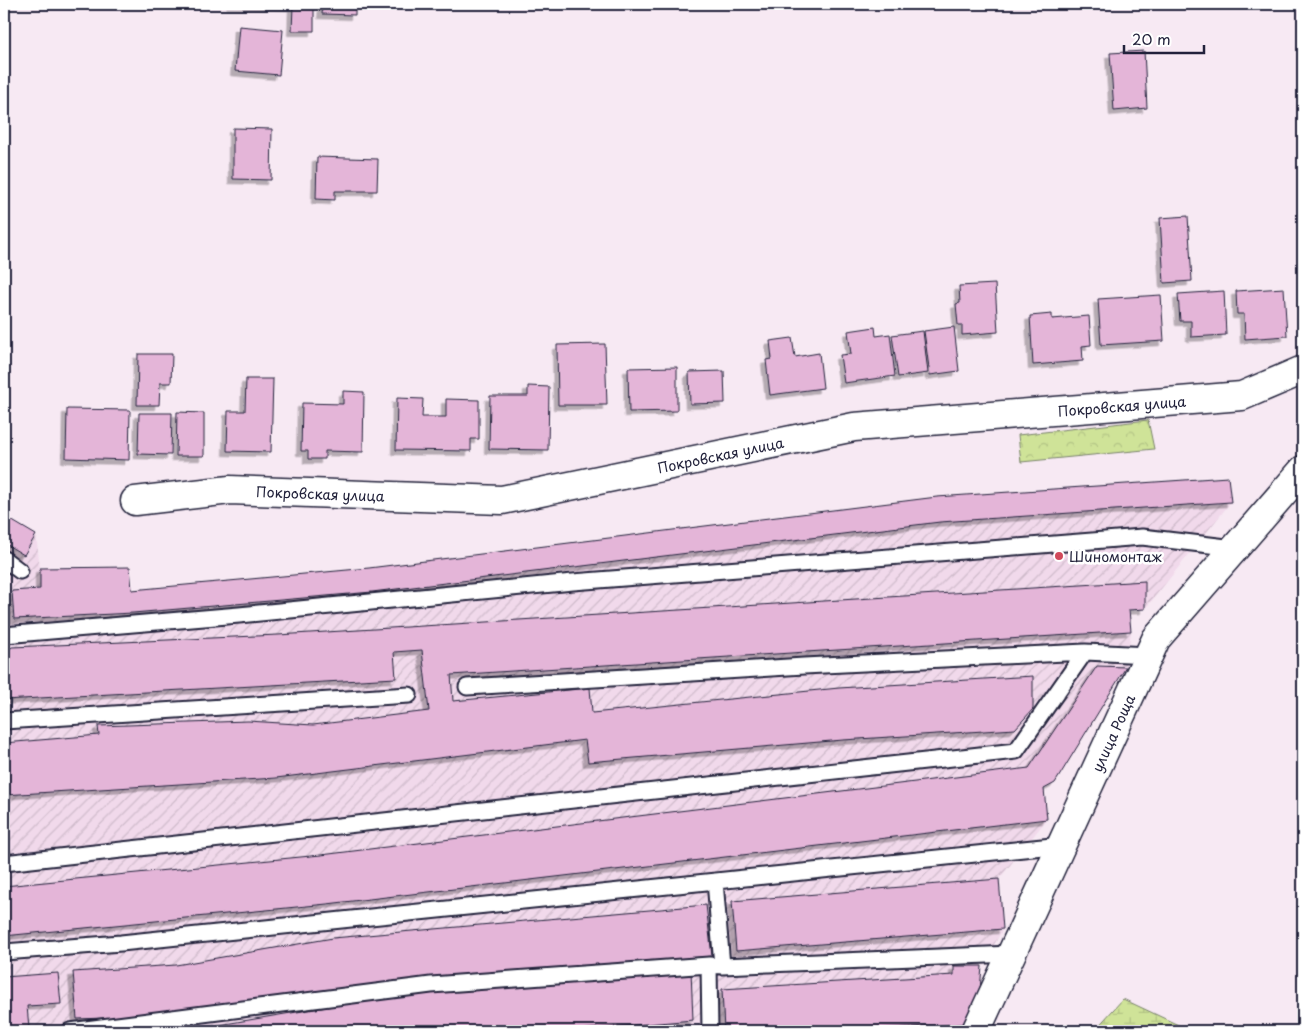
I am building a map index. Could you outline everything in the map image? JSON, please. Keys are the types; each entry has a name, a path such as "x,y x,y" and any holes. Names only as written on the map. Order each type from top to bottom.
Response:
{"street":[{"name":"Покровская улица","path":"135,501 230,490 502,500 854,427 1242,396 1303,370"},
{"name":"улица Роща","path":"976,1031 1156,639 1303,470"}],"lane":[{"path":"4,635 239,615 573,582 1142,537 1235,548"},
{"path":"4,559 20,571"},
{"path":"4,863 1016,751 1085,652"},
{"path":"467,687 804,666 1085,652 1148,655"},
{"path":"4,721 409,695"},
{"path":"4,952 121,943 1062,846"},
{"path":"710,1031 716,966 715,881"},
{"path":"70,1031 431,985 716,966 1012,954"}],"shaded area":[{"path":"1228,477 1231,502 1145,609 1129,610 1131,631 1126,667 1055,783 1044,789 1047,819 999,879 1003,929 982,966 980,991 963,1024 957,1031 4,1031 4,516 36,535 40,568 130,567 133,590 369,568 937,497"}],"green space":[{"path":"1148,420 1154,449 1021,462 1018,435"},
{"path":"1123,999 1191,1031 1094,1031"}],"building":[{"path":"231,4 314,4 314,31 292,31 293,6"},
{"path":"323,4 355,4 355,15 322,14"},
{"path":"239,26 283,30 279,75 235,71"},
{"path":"1144,51 1147,108 1114,111 1110,53"},
{"path":"233,128 272,129 271,180 233,179"},
{"path":"317,157 378,159 377,191 335,191 335,200 316,199"},
{"path":"1188,216 1192,281 1164,283 1160,218"},
{"path":"995,284 998,332 962,335 962,325 958,325 956,304 960,303 959,286"},
{"path":"1284,288 1287,336 1245,339 1244,314 1237,314 1236,291"},
{"path":"1224,291 1226,335 1191,337 1191,321 1180,321 1178,294"},
{"path":"1161,295 1164,341 1101,345 1098,299"},
{"path":"1052,314 1052,319 1089,316 1091,345 1082,346 1083,361 1033,365 1030,316"},
{"path":"875,327 876,336 890,334 895,376 844,383 840,355 851,354 848,331"},
{"path":"954,327 959,371 930,375 924,331"},
{"path":"923,331 928,373 898,377 892,335"},
{"path":"792,338 795,357 819,353 823,388 770,395 766,360 772,359 770,341"},
{"path":"605,344 607,405 558,405 557,345"},
{"path":"138,354 172,354 171,383 160,383 159,405 137,405"},
{"path":"677,367 677,411 629,412 628,368"},
{"path":"724,371 725,403 690,404 689,372"},
{"path":"246,379 273,379 271,452 227,451 228,411 245,411"},
{"path":"528,386 549,387 548,450 489,449 490,396 528,396"},
{"path":"343,391 364,392 363,452 325,451 325,459 308,459 308,451 301,451 302,403 343,404"},
{"path":"397,398 423,399 422,417 446,417 446,399 479,400 479,439 471,439 471,451 396,450"},
{"path":"67,409 130,410 129,460 66,458"},
{"path":"177,412 204,413 204,456 176,456"},
{"path":"139,413 172,413 171,455 138,454"},
{"path":"1228,477 1231,502 940,522 372,592 133,613 14,619 12,591 40,589 40,568 130,567 132,590 369,568 937,497"},
{"path":"4,516 36,535 24,555 4,543"},
{"path":"1145,581 1145,609 1129,610 1131,631 451,675 453,701 590,688 592,713 839,688 1033,676 1033,709 1015,729 843,740 588,762 585,740 276,778 4,795 4,743 99,735 98,726 248,721 313,725 429,711 422,650 394,652 396,678 4,700 4,654 12,647 278,635"},
{"path":"1097,666 1126,667 1055,783 1044,789 1047,819 327,904 4,936 4,886 321,855 1029,768"},
{"path":"999,879 1003,929 736,951 732,901"},
{"path":"706,905 712,956 338,991 187,1015 77,1019 73,972 176,965 333,938"},
{"path":"954,966 982,966 980,991 963,1024 838,1031 724,1031 722,989 954,975"},
{"path":"691,971 693,1020 567,1031 183,1031 399,995"},
{"path":"58,973 61,1004 27,1006 29,1028 4,1029 4,977"}],"place":[{"name":"Шиномонтаж","path":"1059,556"}]}
